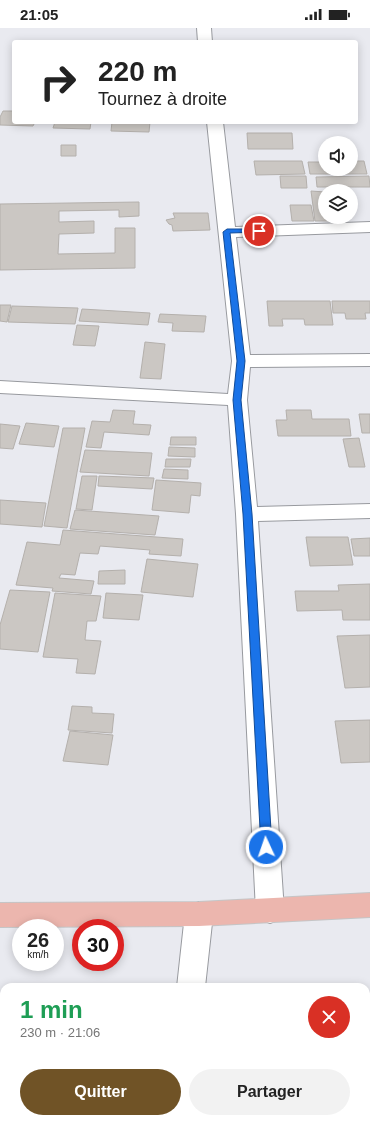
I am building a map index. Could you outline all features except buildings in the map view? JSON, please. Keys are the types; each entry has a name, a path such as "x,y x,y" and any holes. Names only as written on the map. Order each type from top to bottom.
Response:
{"main road":[{"path":"0,915 199,914 370,905"}],"street":[{"path":"204,28 206,40"},
{"path":"215,124 241,361 237,400 247,514 270,911"},
{"path":"227,232 370,227"},
{"path":"241,361 370,360"},
{"path":"0,387 237,400"},
{"path":"247,514 370,511"},
{"path":"191,983 199,914"}],"route":[{"path":"259,231 227,232 241,361 237,400 247,514 266,847"}]}
